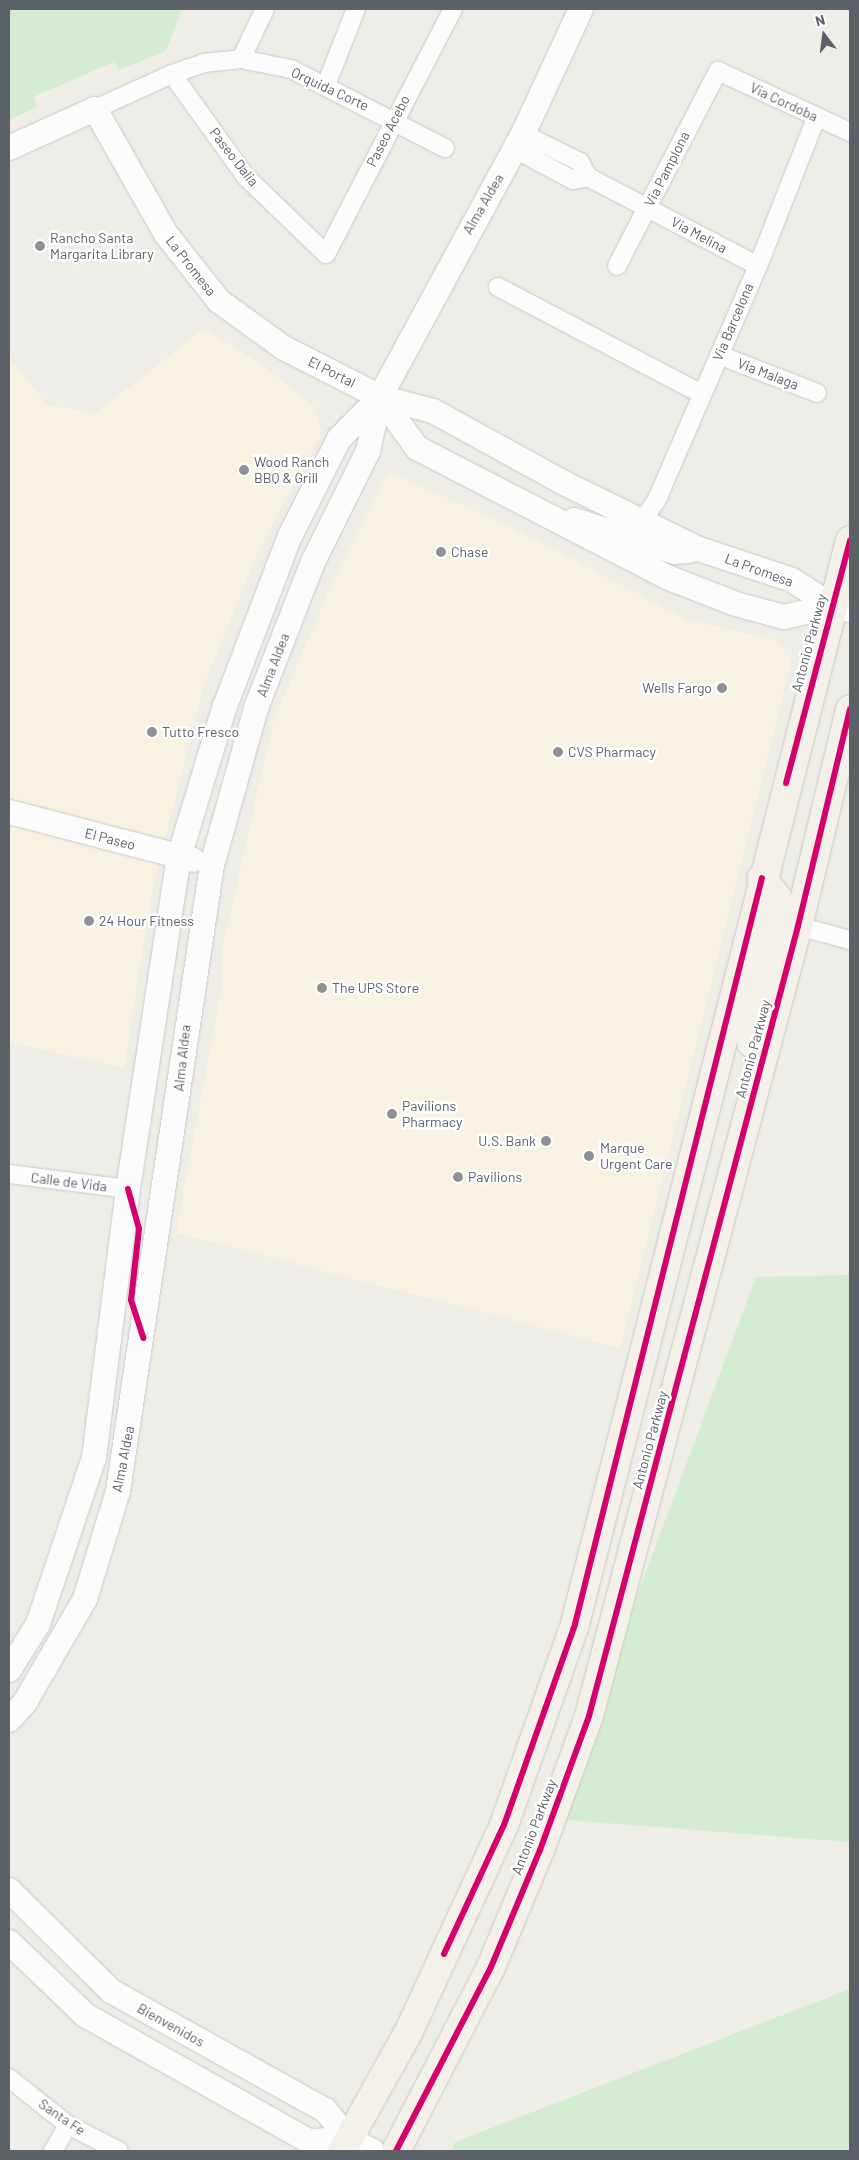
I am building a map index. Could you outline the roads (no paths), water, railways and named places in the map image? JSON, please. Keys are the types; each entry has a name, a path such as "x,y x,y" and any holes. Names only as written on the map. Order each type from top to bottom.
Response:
{"main road":[{"name":"Alma Aldea","path":"9,1670 38,1624 90,1474 128,1189 179,857 225,706 290,536 339,439 380,397 519,141 581,9"},
{"path":"9,148 95,109"},
{"name":"La Promesa","path":"95,109 166,234 219,302 284,348"},
{"name":"El Portal","path":"284,348 380,397"},
{"name":"Alma Aldea","path":"9,1720 25,1702 85,1599 124,1463 143,1338 186,1015 212,864 256,708 313,562 368,452 380,397"},
{"path":"380,397 417,448 561,526 736,604 784,617 841,608"},
{"name":"La Promesa","path":"380,397 433,411 642,522 699,549 792,580 841,608"},
{"path":"561,526 581,519 674,552 699,549"},
{"name":"Antonio Parkway","path":"346,2145 421,2006 504,1825 543,1723 575,1624 762,878 841,608 850,540"},
{"name":"Antonio Parkway","path":"396,2151 491,1967 540,1850 589,1716 798,926 850,709"},
{"name":"El Paseo","path":"9,812 212,864"},
{"path":"756,1082 751,1040 778,898 762,878"},
{"path":"128,1189 139,1229 131,1300 143,1338"},
{"name":"Bienvenidos","path":"9,1890 111,1991 325,2110 346,2145 373,2151"},
{"path":"9,1942 85,2015 309,2141 346,2145"}],"street":[{"path":"241,59 265,9"},
{"path":"326,85 356,9"},
{"name":"Paseo Acebo","path":"326,254 392,120 453,9"},
{"name":"Orquida Corte","path":"95,109 172,74 204,63 241,59 291,69 326,85 445,148"},
{"name":"Via Cordoba","path":"718,71 816,118 850,132"},
{"name":"Via Pamplona","path":"617,266 718,71"},
{"name":"Paseo Dalia","path":"172,74 246,178 326,254"},
{"name":"Via Barcelona","path":"642,522 658,497 758,266 816,118"},
{"name":"Via Melina","path":"519,141 580,162 588,177 758,266"},
{"path":"498,288 702,394"},
{"name":"Via Malaga","path":"719,355 817,393"},
{"path":"798,926 850,940"},
{"name":"Calle de Vida","path":"9,1174 128,1189"},
{"name":"Santa Fe","path":"9,2078 68,2125 119,2151"},
{"path":"53,2151 68,2125"}],"place":[{"name":"Rancho Santa Margarita Library","path":"40,246"},
{"name":"Wood Ranch BBQ & Grill","path":"244,470"},
{"name":"Chase","path":"441,552"},
{"name":"Wells Fargo","path":"722,688"},
{"name":"Tutto Fresco","path":"152,732"},
{"name":"CVS Pharmacy","path":"558,752"},
{"name":"24 Hour Fitness","path":"89,921"},
{"name":"The UPS Store","path":"322,988"},
{"name":"Pavilions Pharmacy","path":"392,1114"},
{"name":"U.S. Bank","path":"546,1141"},
{"name":"Marque Urgent Care","path":"589,1156"},
{"name":"Pavilions","path":"458,1177"}]}
